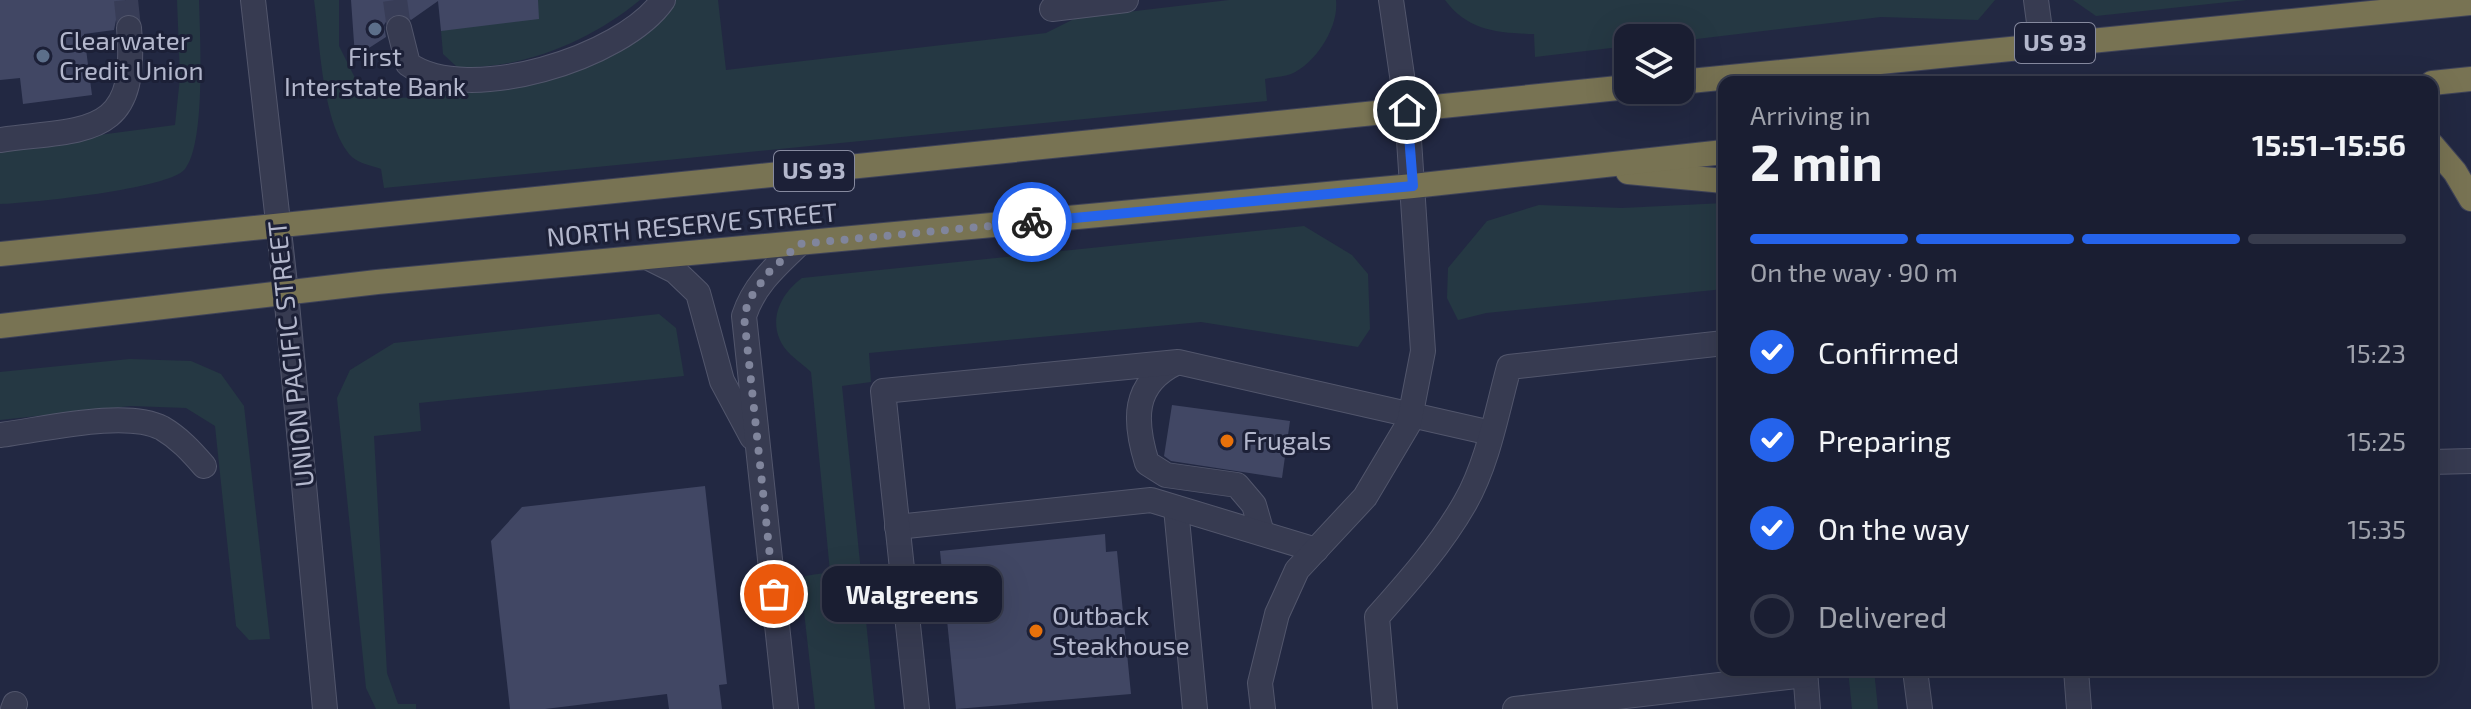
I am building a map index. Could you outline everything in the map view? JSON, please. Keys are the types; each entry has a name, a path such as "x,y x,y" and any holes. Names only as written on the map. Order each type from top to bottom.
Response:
{"highway":[{"name":"US 93","path":"1739,76 2471,3"},
{"name":"US 93","path":"1694,81 1718,78"},
{"path":"2438,82 2471,79"},
{"name":"NORTH RESERVE STREET","path":"0,254 1614,88"},
{"path":"2438,152 2455,172 2471,199"},
{"name":"NORTH RESERVE STREET","path":"0,326 286,293 1413,186 1718,153"},
{"path":"1577,167 1718,180"}],"street":[{"name":"UNION PACIFIC STREET","path":"253,0 286,293 325,709"},
{"path":"399,28 408,64 423,75 446,79 515,75 572,63 616,42 656,11 663,0"},
{"path":"1052,9 1126,0"},
{"path":"1263,709 1260,683 1277,614 1297,570 1365,497 1409,423 1423,351 1407,110 1391,0"},
{"path":"2036,0 2042,45"},
{"path":"0,140 100,124 115,113 132,59 129,28"},
{"path":"786,709 744,316 749,300 767,274 799,244"},
{"path":"647,257 675,271 698,293 722,381 759,450"},
{"path":"1385,709 1377,617 1425,562 1466,501 1491,433 1509,367 1718,344"},
{"path":"1178,362 1155,373 1143,392 1139,428 1147,463 1166,475 1237,485 1254,505 1262,533"},
{"path":"917,709 883,391 1178,362 1491,433"},
{"path":"0,435 137,420 172,435 204,466"},
{"path":"2438,462 2471,461"},
{"path":"897,527 1151,500 1316,550"},
{"path":"1176,508 1195,709"},
{"path":"1515,709 1781,676"},
{"path":"1805,676 1808,709"},
{"path":"1916,676 1920,709"},
{"path":"2076,676 2079,709"}],"shaded area":[{"path":"177,0 199,0 199,114 192,156 185,169 174,176 128,189 0,204 0,148 175,125 180,77"},
{"path":"314,0 339,0 339,46 357,82 390,98 435,97 569,74 631,43 673,0 718,0 726,70 1046,33 1076,18 1229,0 1336,0 1336,10 1330,32 1309,62 1291,74 1265,79 1267,101 384,188 381,169 352,157 334,125 324,83"},
{"path":"523,0 640,0 600,28 530,58 506,64 457,67 443,54 441,31"},
{"path":"1445,0 1995,0 1978,20 1881,17 1694,39 1694,24 1614,24 1614,48 1535,57 1534,34 1485,28 1454,10"},
{"path":"2073,0 2247,0 2096,16"},
{"path":"1718,203 1718,290 1486,313 1458,320 1447,298 1448,268 1487,221 1539,205 1622,208"},
{"path":"1304,226 1352,255 1368,274 1370,329 1358,347 1201,322 869,353 871,382 842,386 875,709 815,709 801,585 805,576 830,572 811,372 783,345 776,325 780,304 793,286 802,278"},
{"path":"659,314 676,328 684,376 419,403 421,431 374,436 387,673 398,704 416,704 416,709 376,709 366,688 337,398 350,370 394,343"},
{"path":"130,359 191,361 221,374 244,406 270,639 249,640 236,626 215,426 186,408 131,406 0,420 0,372"},
{"path":"1849,676 1875,676 1878,709 1852,709"}],"building":[{"name":"Clearwater Credit Union","path":"0,0 125,0 127,13 116,20 114,30 84,34 92,95 23,104 20,78 0,80"},
{"name":"First Interstate Bank","path":"351,0 538,0 539,19 441,31 438,1 411,20 402,13 389,17 384,25 386,37 355,57"},
{"name":"Frugals","path":"1172,405 1290,421 1282,478 1171,461 1164,456"},
{"path":"705,486 727,684 719,685 722,709 669,709 667,694 545,709 510,709 491,541 522,507"},
{"name":"Outback Steakhouse","path":"1105,534 1106,552 1117,551 1131,694 956,709 940,551"}],"tunnel":[{"path":"126,0 129,28"},
{"path":"395,0 399,28"}],"way so far":[{"path":"774,594 744,316 749,300 767,274 799,244 1032,222"}],"place":[{"name":"First Interstate Bank","path":"375,29"},
{"name":"Clearwater Credit Union","path":"43,56"},
{"name":"Frugals","path":"1227,441"},
{"name":"Walgreens","path":"774,594"},
{"name":"Outback Steakhouse","path":"1036,631"}],"route":[{"path":"1032,222 1413,186 1407,110"}]}
